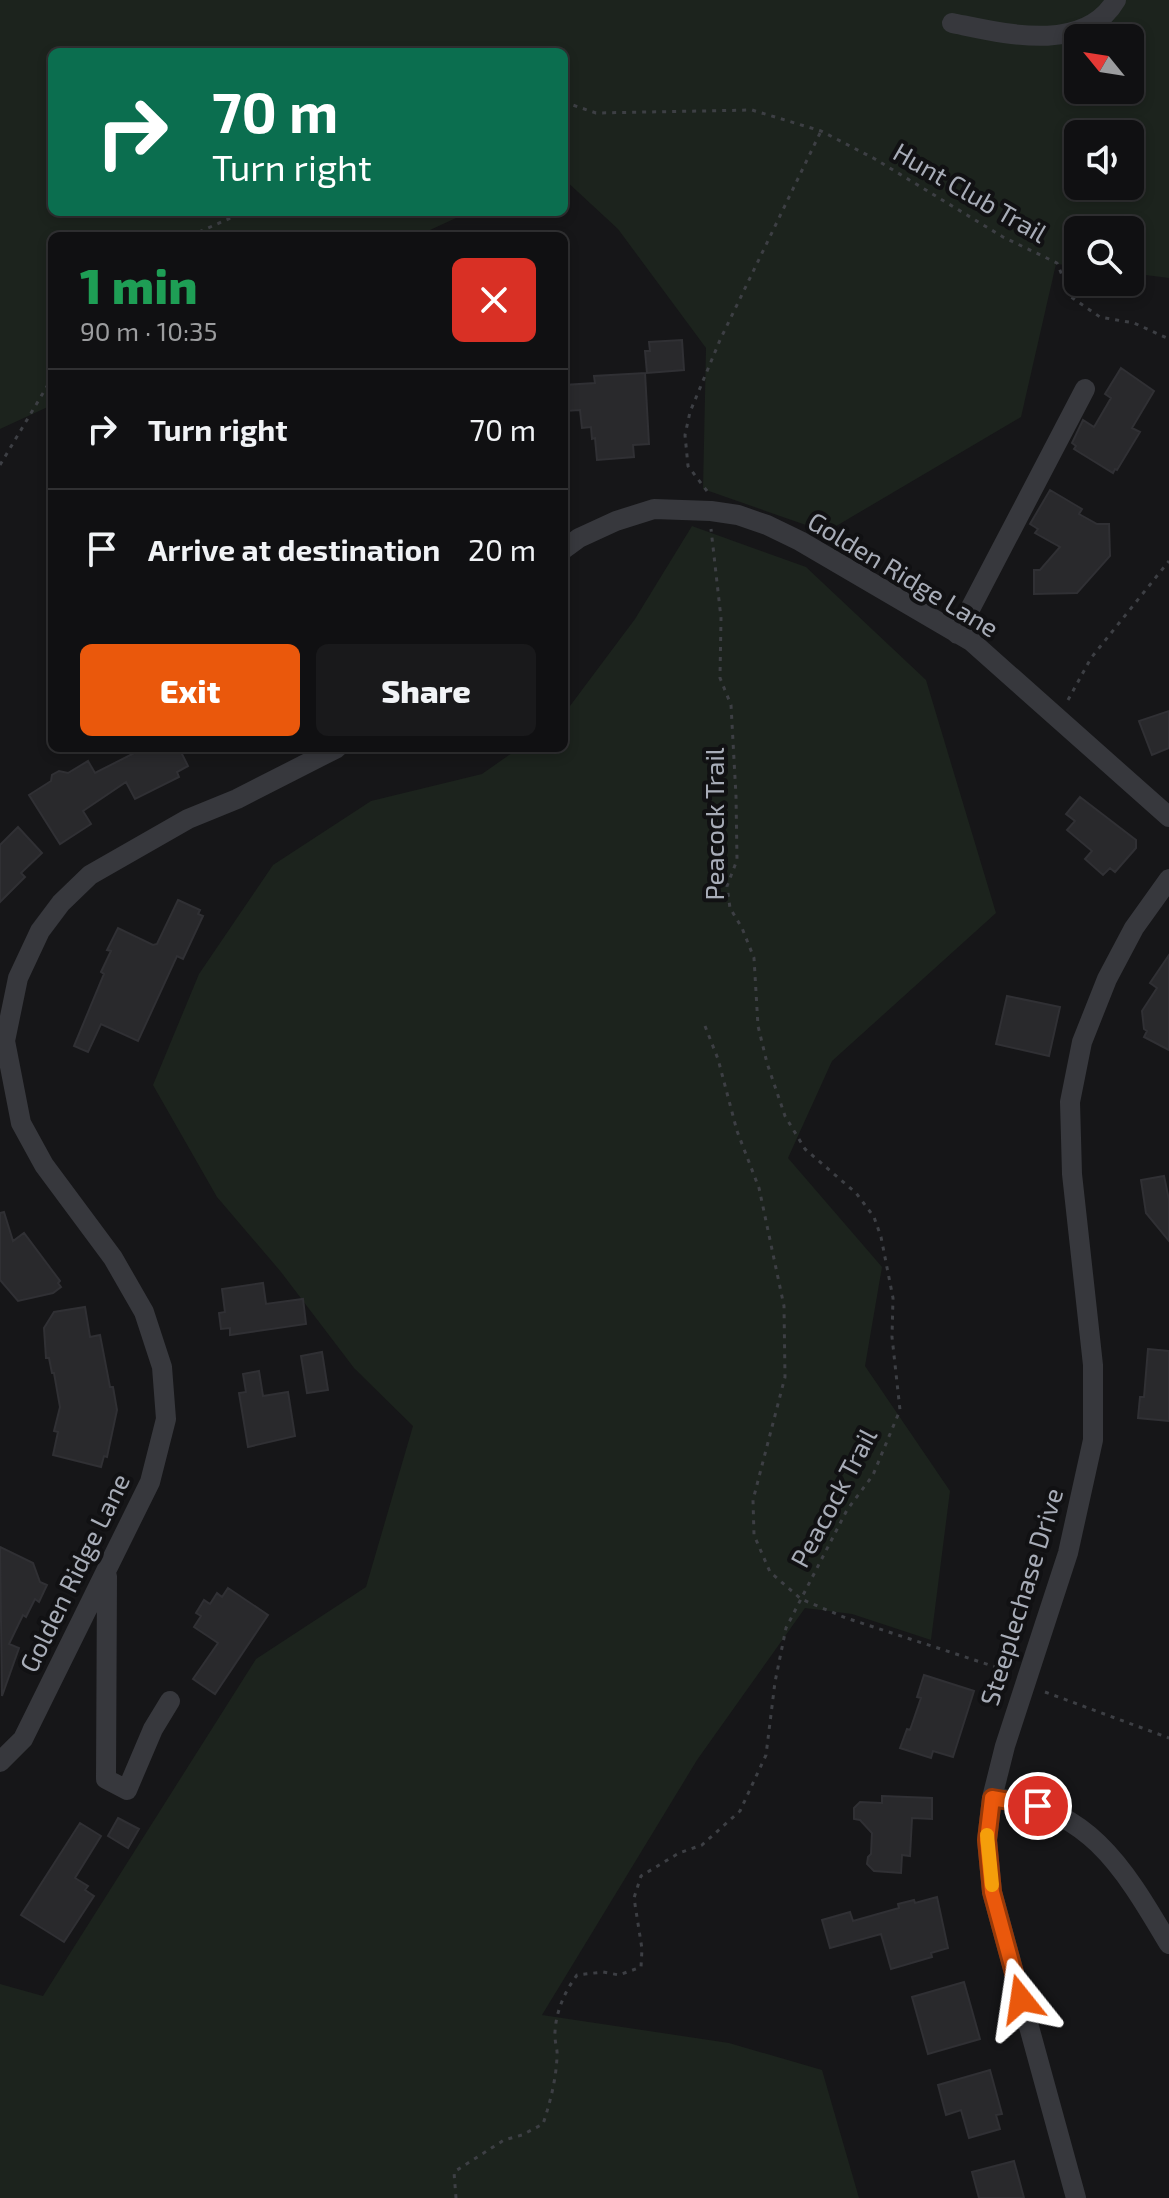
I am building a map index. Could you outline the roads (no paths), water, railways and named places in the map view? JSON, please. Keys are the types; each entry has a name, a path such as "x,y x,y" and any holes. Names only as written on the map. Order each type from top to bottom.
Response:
{"street":[{"path":"952,23 1043,36 1073,33 1100,19 1116,0"},
{"path":"957,634 1085,389"},
{"name":"Golden Ridge Lane","path":"568,546 616,521 654,509 711,511 738,515 767,525 800,541 971,641 1169,817"},
{"name":"Golden Ridge Lane","path":"0,1762 23,1739 107,1572 150,1482 166,1419 162,1367 144,1312 113,1258 44,1165 21,1123 2,1041 18,978 40,931 61,903 90,875 188,819 251,793 329,752"},
{"name":"Steeplechase Drive","path":"1076,2198 992,1892 987,1840 992,1798 1005,1746 1068,1553 1093,1440 1093,1365 1072,1174 1070,1102 1082,1042 1107,979 1134,928 1169,879"},
{"path":"107,1572 106,1779 127,1790 153,1729 170,1701"},
{"path":"992,1798 1038,1806 1075,1822 1096,1840 1137,1891 1169,1944"}]}
